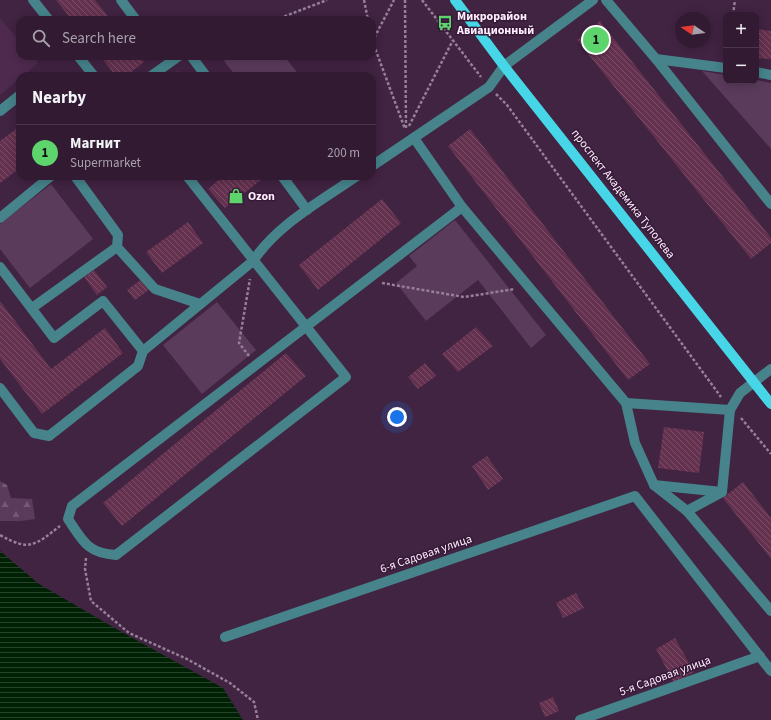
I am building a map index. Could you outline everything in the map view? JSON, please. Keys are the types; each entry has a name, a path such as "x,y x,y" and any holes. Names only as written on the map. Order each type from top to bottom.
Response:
{"main road":[{"name":"проспект Академика Туполева","path":"455,0 504,66 771,404"}],"street":[{"path":"33,0 46,16"},
{"path":"121,0 133,16"},
{"path":"376,163 410,135 489,87 504,66 593,0"},
{"path":"606,0 656,59 771,204"},
{"path":"656,59 723,68"},
{"path":"81,60 91,72"},
{"path":"156,72 172,60"},
{"path":"194,60 203,72"},
{"path":"759,73 771,75"},
{"path":"0,111 16,98"},
{"path":"410,135 462,207 626,403 635,443 654,485 687,511 771,611"},
{"path":"0,218 46,180"},
{"path":"78,180 118,236 117,247 155,289 200,304"},
{"path":"191,180 306,328 346,378 116,555 101,554 87,546 68,519 72,506 306,328 462,207"},
{"path":"285,180 307,210"},
{"path":"0,388 34,433 49,436 138,366 143,351 254,261 265,244 307,210 351,180"},
{"path":"32,308 117,247"},
{"path":"0,267 54,338 103,301 143,351"},
{"path":"722,492 730,410 740,393 771,369"},
{"path":"626,403 730,410"},
{"path":"654,485 722,492"},
{"path":"687,511 722,492"},
{"name":"6-я Садовая улица","path":"225,637 635,496 760,656"},
{"path":"760,656 771,671"},
{"name":"5-я Садовая улица","path":"580,720 760,656"}],"path":[{"path":"285,16 327,0"},
{"path":"364,0 367,16"},
{"path":"376,34 394,0"},
{"path":"405,0 410,135"},
{"path":"422,0 489,87 507,105 730,410 744,420 771,454"},
{"path":"733,12 734,0"},
{"path":"410,135 453,40"},
{"path":"376,51 410,135"},
{"path":"254,261 239,343 256,366"},
{"path":"368,280 464,297 529,287"},
{"path":"0,535 16,544 36,544 68,519"},
{"path":"87,546 85,569 91,600 129,633 187,659 230,682 254,702 258,720"}],"shaded area":[{"path":"0,18 16,37 16,60 35,60 38,63 28,72 16,72 16,81 0,95"},
{"path":"0,551 39,584 223,688 243,720 0,720"}],"green space":[{"path":"287,60 297,72 233,72 224,61"},
{"path":"702,71 723,74 723,84 759,84 759,81 771,83 771,149"},
{"path":"51,184 93,239 30,288 0,249 0,224"},
{"path":"455,220 546,335 531,348 478,280 426,321 396,283 417,266 409,256"},
{"path":"217,302 256,350 202,394 163,345"},
{"path":"0,481 7,485 11,498 32,499 35,519 0,521"}],"building":[{"path":"56,0 95,0 108,16 69,16"},
{"path":"600,21 771,238 771,243 751,259 577,40"},
{"path":"759,29 771,31 771,59 759,58"},
{"path":"103,60 142,60 144,62 131,72 113,72"},
{"path":"16,129 16,171 0,183 0,141"},
{"path":"470,129 650,364 628,380 448,146"},
{"path":"218,180 261,180 225,208 208,189"},
{"path":"382,199 401,223 318,290 299,265"},
{"path":"188,222 203,243 162,273 146,252"},
{"path":"94,270 107,287 97,295 84,277"},
{"path":"142,279 150,289 135,300 127,290"},
{"path":"0,301 51,369 105,328 123,353 42,414 0,359"},
{"path":"476,327 493,346 458,372 442,354"},
{"path":"286,353 306,376 122,526 103,503"},
{"path":"425,363 436,376 418,389 408,377"},
{"path":"664,427 704,432 699,473 658,468"},
{"path":"487,456 503,479 488,490 472,466"},
{"path":"743,482 771,518 771,559 723,498"},
{"path":"576,593 584,608 563,618 556,603"},
{"path":"675,638 694,672 674,683 656,649"},
{"path":"553,697 559,711 545,717 539,703"}],"place":[{"name":"Микрорайон Авиационный","path":"445,23"},
{"name":"Магнит","path":"596,40"},
{"name":"Ozon","path":"236,196"}]}
